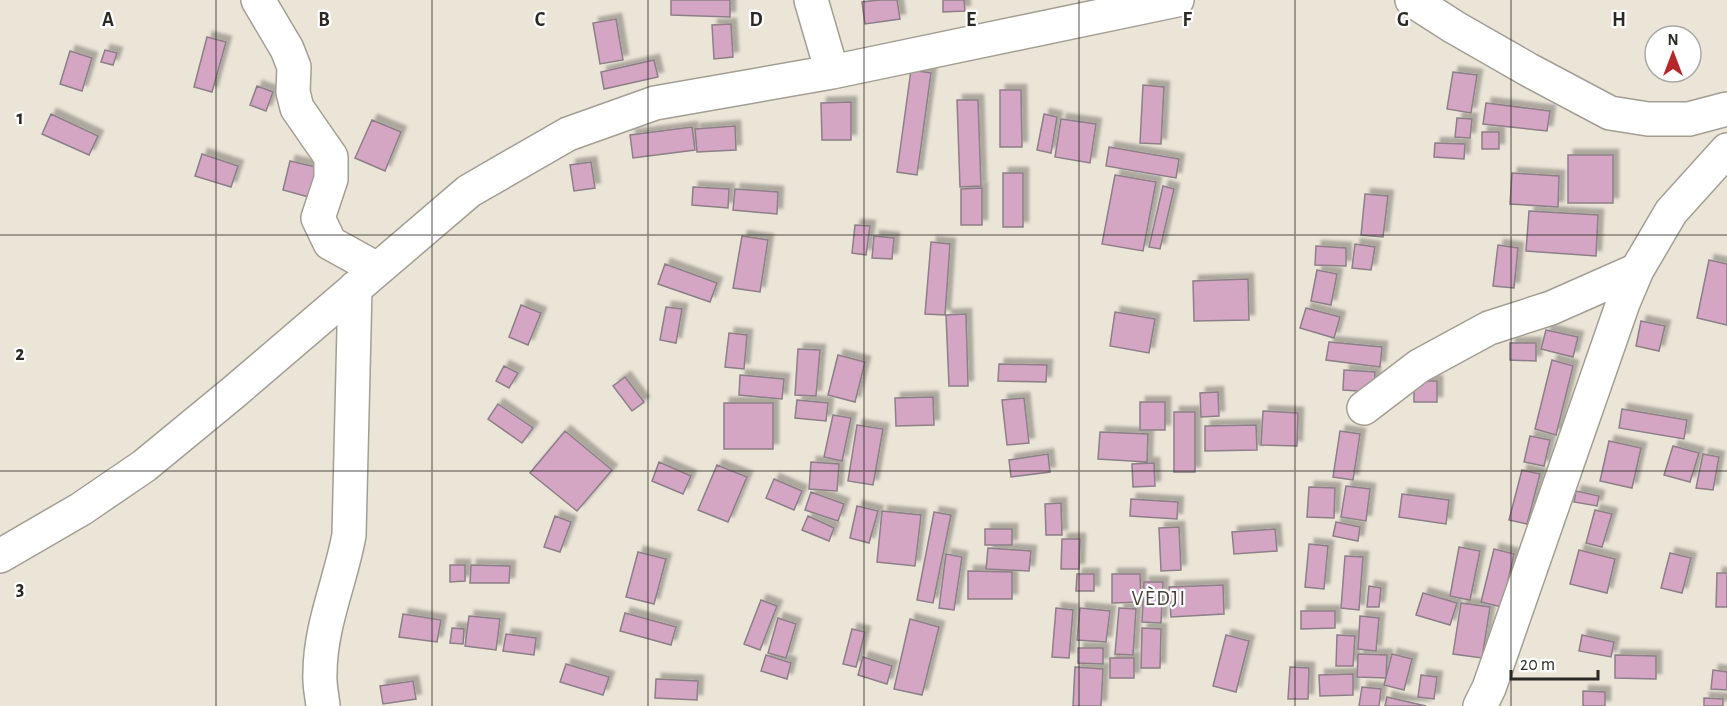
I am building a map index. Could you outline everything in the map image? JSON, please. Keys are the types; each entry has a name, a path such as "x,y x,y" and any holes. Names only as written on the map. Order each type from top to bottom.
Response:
{"street":[{"path":"258,0 291,58 294,67 293,92 297,108 330,157 331,178 318,218 330,243 366,279 349,535 344,563 324,635 320,673 323,706"},
{"path":"811,0 832,72"},
{"path":"0,556 81,509 144,466 469,191 568,134 656,103 832,72 1177,0"},
{"path":"1412,0 1529,70 1610,113 1648,120 1689,120 1727,109"},
{"path":"1480,706 1493,677 1636,270 1671,212 1727,150"},
{"path":"1364,408 1419,366 1489,328 1551,308 1636,270"}],"building":[{"path":"671,0 730,0 730,17 671,15"},
{"path":"897,0 900,19 865,24 862,2"},
{"path":"943,0 964,0 965,11 943,12"},
{"path":"616,19 623,60 600,64 593,23"},
{"path":"731,24 733,57 714,59 712,25"},
{"path":"207,37 226,42 212,92 194,87"},
{"path":"105,50 117,53 113,65 101,62"},
{"path":"70,51 92,58 82,91 60,84"},
{"path":"654,60 658,77 604,89 601,72"},
{"path":"911,70 931,73 917,175 897,172"},
{"path":"1453,72 1477,75 1471,113 1447,109"},
{"path":"1143,85 1164,87 1161,144 1140,143"},
{"path":"257,86 273,92 266,111 250,105"},
{"path":"1000,90 1021,90 1022,147 1000,147"},
{"path":"957,100 978,100 981,186 960,187"},
{"path":"851,102 851,140 822,140 821,103"},
{"path":"1486,103 1550,111 1547,131 1483,124"},
{"path":"51,114 98,136 89,155 42,134"},
{"path":"1044,114 1057,117 1051,153 1037,150"},
{"path":"1457,118 1472,119 1470,138 1455,137"},
{"path":"1061,119 1096,124 1090,163 1055,157"},
{"path":"372,120 401,132 385,171 355,158"},
{"path":"735,126 736,150 697,152 695,129"},
{"path":"692,127 695,150 633,158 630,135"},
{"path":"1482,132 1499,132 1499,149 1482,149"},
{"path":"1435,143 1465,144 1464,159 1434,157"},
{"path":"1109,147 1179,159 1176,178 1106,166"},
{"path":"202,154 238,166 231,187 195,176"},
{"path":"1568,155 1613,155 1613,203 1568,203"},
{"path":"290,161 324,169 316,199 283,190"},
{"path":"591,162 595,188 574,191 570,165"},
{"path":"1003,173 1023,173 1023,227 1003,227"},
{"path":"1512,173 1559,176 1558,207 1510,204"},
{"path":"1115,175 1156,182 1143,251 1102,244"},
{"path":"1163,186 1174,189 1160,249 1149,247"},
{"path":"693,187 729,189 728,208 692,205"},
{"path":"982,188 982,225 961,225 961,189"},
{"path":"735,189 778,192 777,214 733,210"},
{"path":"1365,194 1388,196 1383,237 1361,235"},
{"path":"1529,211 1598,215 1596,256 1526,251"},
{"path":"855,225 870,226 866,255 852,253"},
{"path":"742,236 768,240 760,292 733,288"},
{"path":"874,236 894,238 892,259 872,258"},
{"path":"931,242 950,244 945,315 925,314"},
{"path":"1355,244 1375,247 1371,270 1352,268"},
{"path":"1498,245 1518,248 1514,288 1493,286"},
{"path":"1316,246 1346,248 1346,266 1315,265"},
{"path":"1709,260 1727,264 1727,325 1697,318"},
{"path":"665,264 717,283 710,302 658,284"},
{"path":"1317,270 1337,274 1331,305 1311,301"},
{"path":"1248,279 1249,320 1194,321 1193,281"},
{"path":"521,305 541,313 528,345 509,337"},
{"path":"666,307 682,309 676,343 660,340"},
{"path":"1306,308 1340,317 1334,338 1300,328"},
{"path":"1115,312 1155,319 1149,353 1110,346"},
{"path":"966,314 968,386 949,386 946,315"},
{"path":"1641,321 1665,326 1659,351 1636,346"},
{"path":"1546,330 1578,337 1573,357 1541,349"},
{"path":"729,333 747,335 744,369 725,367"},
{"path":"1329,342 1382,347 1380,367 1326,360"},
{"path":"1510,343 1536,343 1536,361 1510,360"},
{"path":"798,349 820,350 816,396 795,395"},
{"path":"838,355 865,362 855,402 828,395"},
{"path":"1552,360 1573,366 1556,435 1535,429"},
{"path":"999,364 1047,365 1046,382 998,381"},
{"path":"504,366 518,373 509,388 496,381"},
{"path":"1344,370 1375,372 1374,392 1343,390"},
{"path":"740,375 784,379 782,399 739,395"},
{"path":"625,377 644,402 632,411 613,386"},
{"path":"1414,381 1437,381 1437,402 1414,402"},
{"path":"1218,392 1219,416 1201,417 1200,393"},
{"path":"933,397 934,425 896,426 895,398"},
{"path":"1024,398 1029,443 1007,445 1002,400"},
{"path":"797,400 828,403 826,421 795,418"},
{"path":"1140,402 1165,402 1165,430 1140,430"},
{"path":"724,403 773,403 773,449 724,449"},
{"path":"498,404 533,428 522,443 488,419"},
{"path":"1622,409 1687,420 1684,439 1619,428"},
{"path":"1263,411 1298,413 1297,446 1261,445"},
{"path":"1174,412 1195,412 1195,472 1174,472"},
{"path":"833,415 851,418 842,461 824,457"},
{"path":"857,425 883,429 873,485 848,481"},
{"path":"1256,425 1257,450 1205,451 1205,426"},
{"path":"565,431 612,470 577,511 530,473"},
{"path":"1340,431 1360,434 1353,480 1333,477"},
{"path":"1100,432 1148,434 1147,462 1098,459"},
{"path":"1530,436 1550,440 1544,466 1524,462"},
{"path":"1609,441 1641,448 1632,488 1600,481"},
{"path":"1673,446 1699,453 1690,482 1664,475"},
{"path":"1048,454 1050,472 1011,477 1009,460"},
{"path":"1703,454 1719,457 1713,490 1696,488"},
{"path":"659,462 691,476 683,494 652,481"},
{"path":"811,462 839,464 837,491 809,489"},
{"path":"1154,463 1155,486 1133,487 1132,464"},
{"path":"717,465 747,477 728,522 698,510"},
{"path":"1522,470 1540,474 1527,524 1509,520"},
{"path":"774,479 802,491 794,510 766,498"},
{"path":"1346,486 1370,489 1366,521 1341,517"},
{"path":"1309,487 1335,488 1334,518 1307,517"},
{"path":"1576,491 1599,496 1597,506 1574,502"},
{"path":"811,492 844,504 838,521 805,510"},
{"path":"1402,494 1449,500 1446,524 1399,517"},
{"path":"1131,499 1178,502 1177,519 1130,516"},
{"path":"1061,503 1062,535 1046,535 1045,504"},
{"path":"857,506 878,511 869,543 850,538"},
{"path":"1595,510 1612,514 1602,547 1586,543"},
{"path":"882,511 921,515 915,566 877,562"},
{"path":"934,512 951,515 933,603 917,600"},
{"path":"555,516 571,522 560,552 544,547"},
{"path":"808,516 834,528 829,541 802,530"},
{"path":"1336,522 1360,527 1358,541 1333,536"},
{"path":"1179,527 1181,570 1161,571 1159,528"},
{"path":"985,529 1012,529 1012,545 985,545"},
{"path":"1275,529 1277,551 1234,554 1232,532"},
{"path":"1062,539 1080,539 1079,569 1061,569"},
{"path":"1309,544 1328,546 1324,589 1305,587"},
{"path":"1459,547 1480,551 1470,600 1450,596"},
{"path":"988,548 1031,551 1029,571 986,569"},
{"path":"1494,549 1514,554 1502,607 1481,602"},
{"path":"1579,550 1615,559 1607,593 1570,584"},
{"path":"638,552 666,559 654,604 626,597"},
{"path":"1670,553 1691,558 1682,593 1661,588"},
{"path":"946,554 962,557 954,610 939,608"},
{"path":"1345,556 1363,557 1359,610 1341,608"},
{"path":"450,565 465,565 465,581 450,582"},
{"path":"471,565 510,566 509,583 470,583"},
{"path":"968,571 1012,572 1012,599 968,599"},
{"path":"1717,573 1727,573 1727,607 1716,607"},
{"path":"1077,574 1094,574 1094,591 1076,591"},
{"path":"1112,574 1140,574 1141,602 1112,603"},
{"path":"1144,582 1163,582 1161,623 1142,622"},
{"path":"1223,585 1224,614 1171,617 1169,587"},
{"path":"1369,586 1381,588 1379,607 1367,607"},
{"path":"1423,593 1457,603 1450,625 1416,615"},
{"path":"761,600 777,606 760,650 744,644"},
{"path":"1461,603 1490,607 1482,658 1453,654"},
{"path":"1056,608 1073,610 1069,658 1052,657"},
{"path":"1080,608 1110,611 1106,642 1077,640"},
{"path":"1119,608 1136,609 1133,655 1115,654"},
{"path":"1301,611 1335,611 1335,628 1301,629"},
{"path":"625,613 676,627 671,645 620,631"},
{"path":"403,614 441,620 437,642 399,637"},
{"path":"469,616 500,619 496,650 465,646"},
{"path":"1360,616 1379,618 1376,651 1358,649"},
{"path":"778,618 796,624 786,658 768,653"},
{"path":"910,619 939,627 922,695 894,689"},
{"path":"452,628 464,629 463,644 450,643"},
{"path":"1142,628 1161,629 1160,668 1141,668"},
{"path":"852,629 865,632 856,667 843,664"},
{"path":"506,634 536,638 534,655 503,651"},
{"path":"1226,635 1249,641 1236,692 1213,686"},
{"path":"1337,635 1355,636 1353,666 1336,666"},
{"path":"1582,635 1614,642 1611,657 1579,651"},
{"path":"1078,648 1103,648 1103,664 1078,663"},
{"path":"1358,654 1387,655 1386,678 1357,677"},
{"path":"1392,654 1412,659 1404,690 1384,685"},
{"path":"766,655 791,663 787,679 761,671"},
{"path":"1615,655 1656,656 1656,679 1615,678"},
{"path":"863,657 892,666 887,684 858,675"},
{"path":"1110,658 1134,658 1134,678 1110,678"},
{"path":"566,664 609,677 603,695 560,682"},
{"path":"1075,667 1103,669 1101,706 1073,706"},
{"path":"1290,667 1309,668 1308,699 1288,699"},
{"path":"1713,670 1727,672 1727,690 1711,689"},
{"path":"1353,674 1353,695 1320,696 1319,675"},
{"path":"1421,675 1437,677 1434,699 1418,697"},
{"path":"656,679 698,681 697,700 655,698"},
{"path":"413,681 416,699 383,704 380,686"},
{"path":"1362,687 1381,689 1379,706 1359,706"},
{"path":"1583,691 1605,692 1605,706 1583,706"},
{"path":"1387,697 1426,706 1385,706"},
{"path":"1704,698 1723,699 1723,706 1704,706"}],"district":[{"name":"VÈDJI","path":"1159,598"}]}
